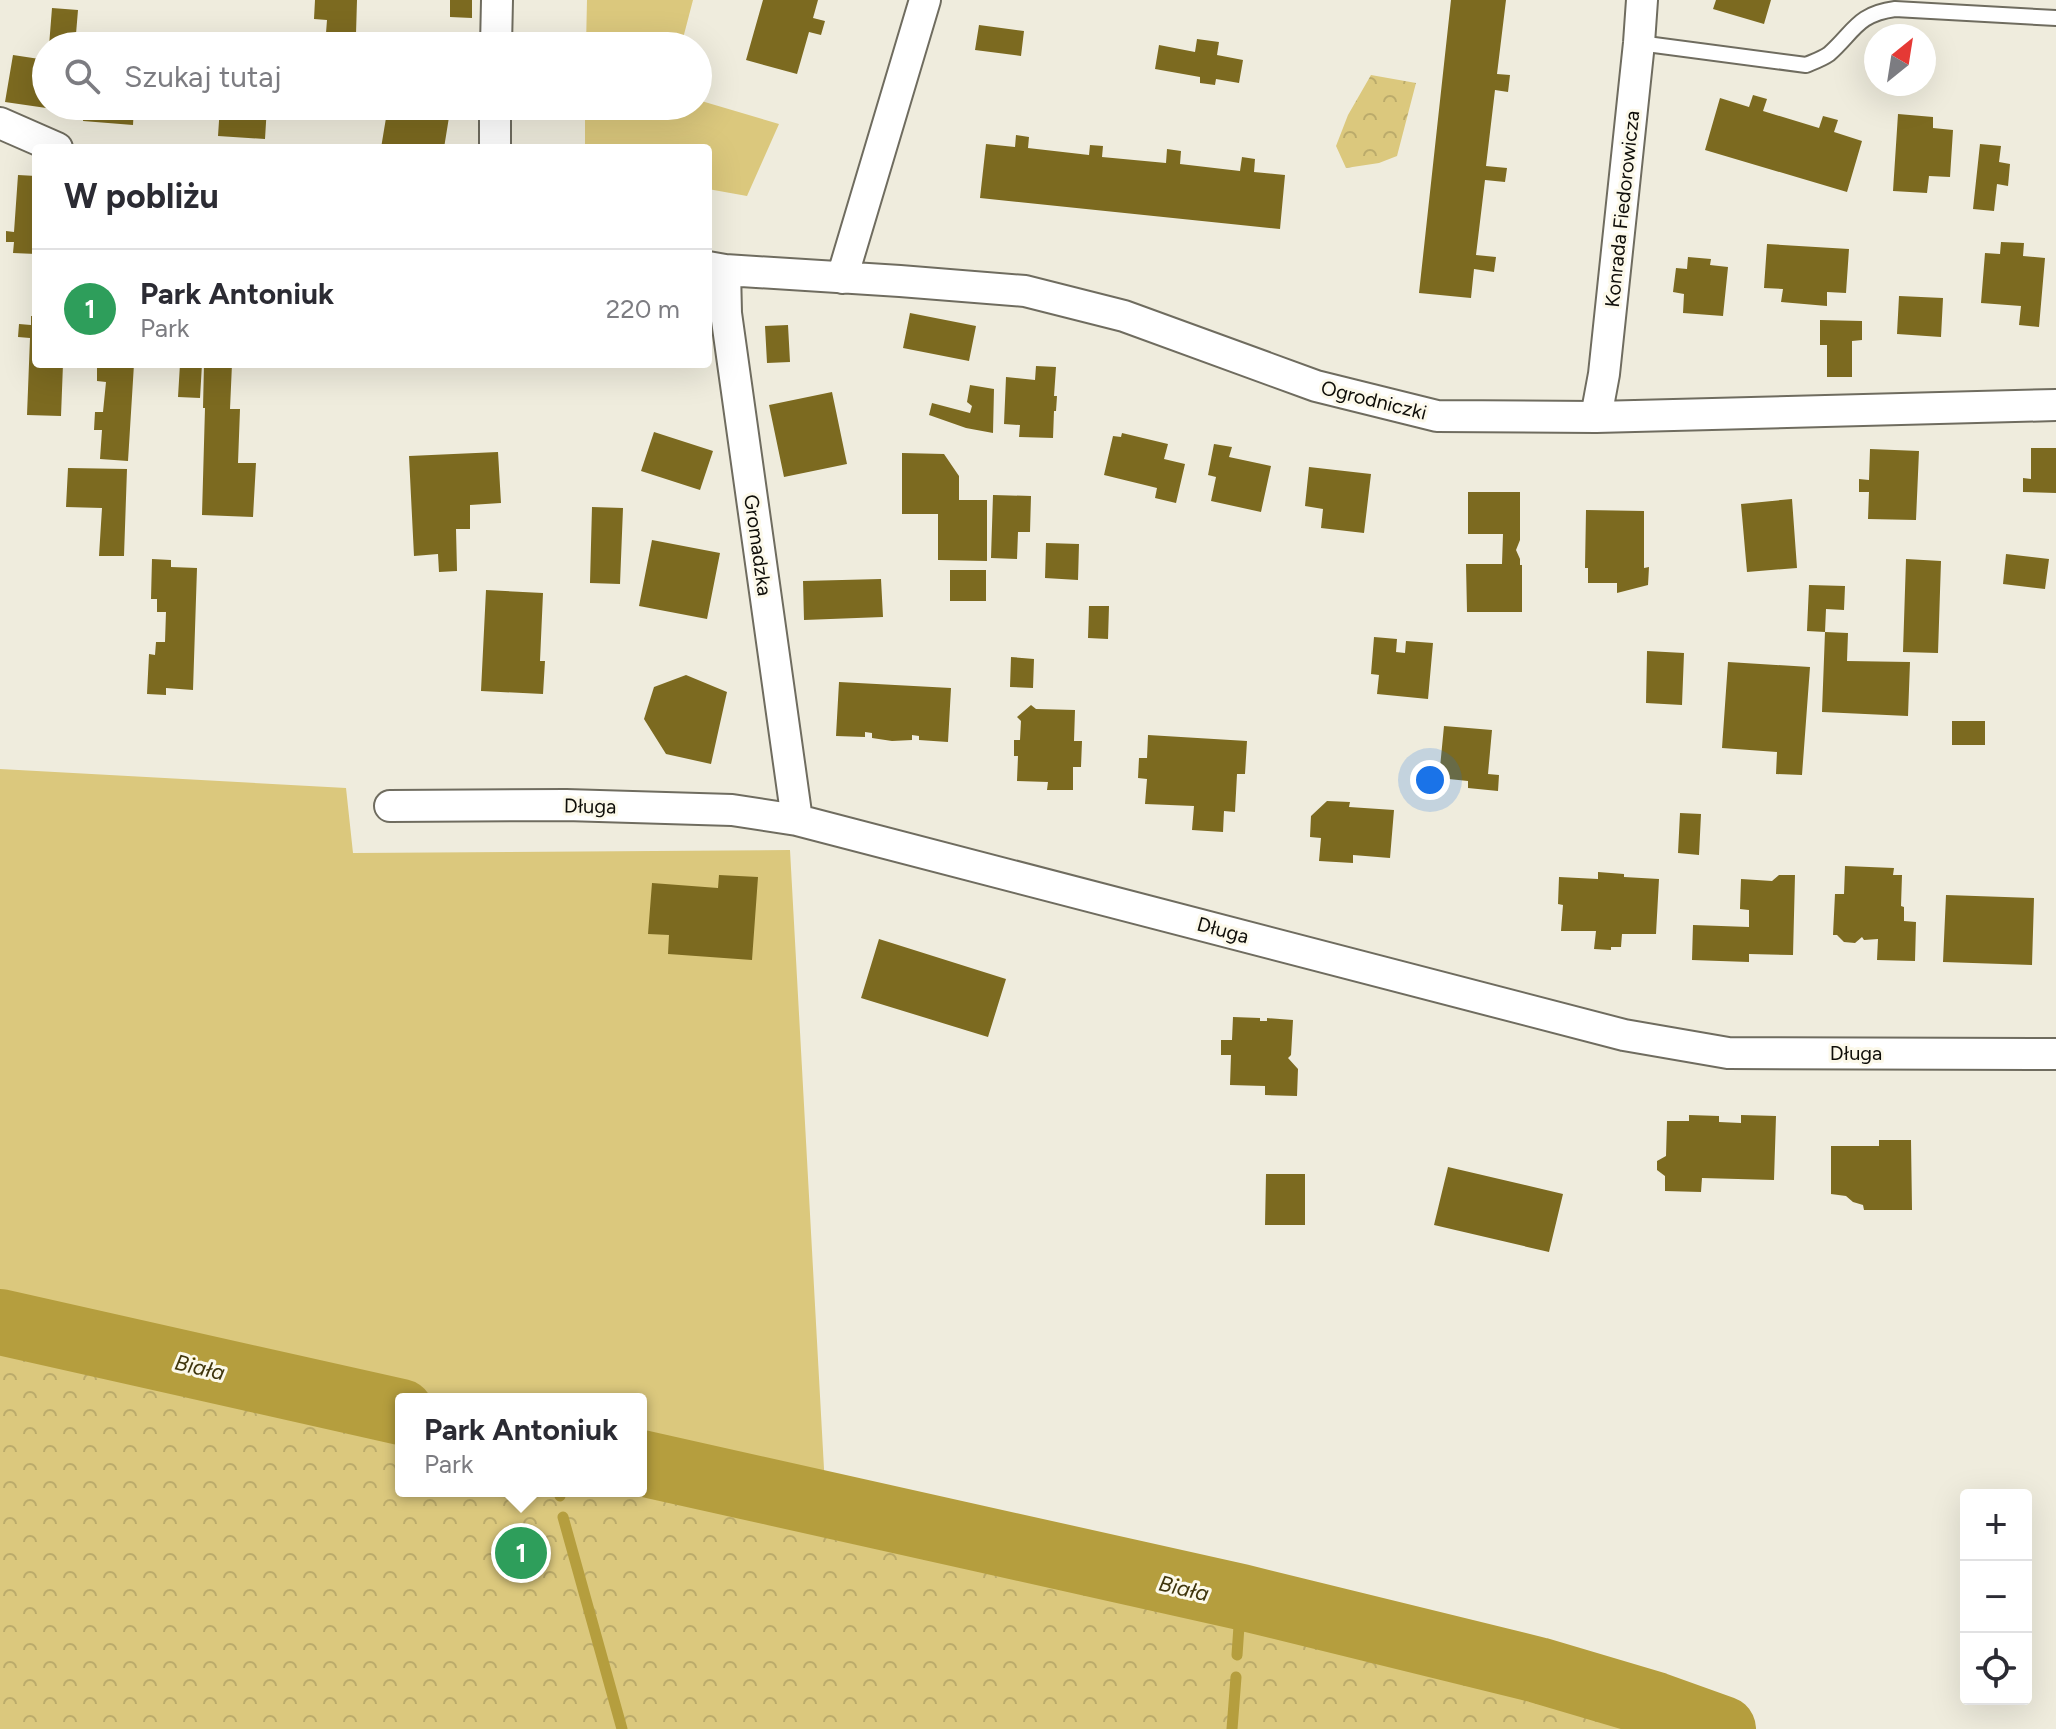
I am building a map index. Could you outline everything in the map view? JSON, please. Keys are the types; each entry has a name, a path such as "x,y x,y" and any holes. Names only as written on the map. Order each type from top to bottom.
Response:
{"street":[{"path":"496,32 497,0"},
{"path":"842,278 925,0"},
{"name":"Konrada Fiedorowicza","path":"1596,417 1604,374 1642,0"},
{"path":"495,120 495,144"},
{"path":"0,123 48,144"},
{"name":"Ogrodniczki","path":"716,269 1025,291 1124,316 1316,386 1437,416 1596,417 2056,405"},
{"name":"Gromadzka","path":"716,269 726,313 797,820"},
{"name":"Długa","path":"390,806 566,805 732,810 797,820 1624,1035 1728,1053 2056,1054"}],"lane":[{"path":"1639,43 1806,65 1826,56 1858,23 1878,11 1895,9 2056,18"}],"green space":[{"path":"587,0 693,0 685,32 586,32"},
{"path":"1371,75 1416,83 1397,156 1379,163 1346,168 1336,146 1348,115"},
{"path":"712,104 779,124 747,196 712,190 712,144 585,144 585,120 712,120"},
{"path":"0,769 346,788 353,853 790,850 825,1487 647,1447 647,1393 403,1393 0,1303"},
{"path":"0,1322 395,1412 395,1497 647,1497 647,1465 1242,1599 1538,1671 1711,1729 0,1729"}],"building":[{"path":"315,0 357,0 356,32 326,32 327,20 314,19"},
{"path":"450,0 472,0 472,18 450,17"},
{"path":"763,0 818,0 813,18 825,21 821,35 809,32 797,74 746,60"},
{"path":"1451,0 1506,0 1497,74 1510,75 1508,92 1495,90 1486,166 1507,168 1505,182 1485,180 1476,255 1496,257 1494,272 1474,269 1471,298 1419,293"},
{"path":"1716,0 1771,0 1764,24 1713,9"},
{"path":"52,8 78,10 76,32 50,32"},
{"path":"979,25 1024,31 1021,56 975,50"},
{"path":"1197,39 1219,42 1217,55 1243,60 1239,83 1216,79 1215,85 1200,83 1200,77 1155,69 1159,45 1195,52"},
{"path":"13,55 32,58 32,106 5,102"},
{"path":"1753,95 1767,99 1763,111 1819,128 1823,116 1838,120 1834,132 1862,141 1847,192 1705,150 1720,98 1749,107"},
{"path":"1898,114 1933,117 1933,128 1953,130 1950,177 1929,176 1927,193 1893,191"},
{"path":"83,120 133,120 133,125"},
{"path":"219,120 266,120 265,139 218,136"},
{"path":"386,120 449,120 445,144 382,144"},
{"path":"1016,135 1029,137 1028,148 1089,155 1090,145 1103,146 1102,157 1166,163 1167,149 1181,151 1180,164 1240,171 1242,157 1255,159 1254,172 1285,175 1280,229 980,198 986,144 1015,147"},
{"path":"1980,144 2001,146 1999,162 2010,164 2008,186 1997,184 1994,211 1973,209"},
{"path":"18,175 32,176 32,254 13,253 14,242 6,242 6,231 14,232"},
{"path":"2001,242 2024,243 2023,256 2045,258 2039,327 2019,325 2021,306 1981,303 1985,253 2000,254"},
{"path":"1767,244 1849,249 1846,293 1827,292 1827,306 1781,302 1783,289 1764,288"},
{"path":"1688,257 1711,259 1710,265 1728,267 1723,316 1683,313 1684,294 1673,292 1676,268 1687,269"},
{"path":"1899,296 1943,298 1941,337 1897,334"},
{"path":"910,313 976,326 969,361 903,348"},
{"path":"32,316 32,368 63,368 61,416 27,415 30,338 18,337 19,324 31,325"},
{"path":"1820,320 1862,321 1862,340 1852,341 1852,377 1827,377 1827,345 1820,345"},
{"path":"788,325 790,362 767,363 765,326"},
{"path":"1036,366 1056,367 1053,438 1019,437 1020,425 1004,424 1006,377 1035,380"},
{"path":"97,368 134,368 128,461 100,459 102,430 94,430 95,412 103,412 106,382 97,381"},
{"path":"180,368 202,368 200,398 178,397"},
{"path":"204,368 232,368 230,409 240,409 238,463 256,463 253,517 202,515"},
{"path":"970,385 994,389 993,433 966,428 929,415 932,403 970,413 972,406 967,402"},
{"path":"832,392 847,464 784,477 769,405"},
{"path":"654,432 713,451 700,490 641,471"},
{"path":"1122,433 1168,444 1164,459 1185,464 1176,503 1155,498 1157,488 1104,475 1113,436 1121,437"},
{"path":"1214,444 1232,447 1229,457 1271,466 1261,512 1211,501 1216,477 1208,475"},
{"path":"2031,448 2056,448 2056,493 2023,492 2023,478 2031,479"},
{"path":"1870,449 1919,451 1916,520 1868,519 1869,492 1859,492 1859,479 1869,480"},
{"path":"498,452 501,503 470,505 470,529 456,529 457,571 439,572 438,554 414,556 409,456"},
{"path":"902,453 944,454 959,476 959,500 987,500 987,561 938,560 938,514 902,514"},
{"path":"1309,467 1371,474 1364,533 1321,528 1323,509 1305,506"},
{"path":"68,468 127,469 124,556 99,556 102,508 66,507"},
{"path":"1468,492 1520,492 1520,540 1516,550 1522,565 1522,612 1467,612 1466,564 1502,564 1503,534 1468,534"},
{"path":"993,495 1031,496 1030,532 1018,532 1017,559 991,558"},
{"path":"1792,499 1797,568 1747,572 1741,504"},
{"path":"592,507 623,508 620,584 590,583"},
{"path":"1586,510 1644,511 1644,568 1649,567 1648,585 1617,593 1617,583 1588,583 1588,568 1585,568"},
{"path":"652,540 720,553 707,619 639,606"},
{"path":"1046,543 1079,544 1078,580 1045,578"},
{"path":"2006,554 2049,559 2045,589 2003,584"},
{"path":"152,559 171,560 171,567 197,568 193,690 166,688 166,695 147,694 149,654 155,655 156,642 165,642 166,612 157,612 157,599 151,599"},
{"path":"1906,559 1941,561 1938,653 1903,652"},
{"path":"950,570 986,570 986,601 950,601"},
{"path":"881,579 883,617 804,620 803,581"},
{"path":"1809,585 1845,586 1844,610 1826,609 1825,632 1807,631"},
{"path":"486,590 543,593 540,661 545,661 543,694 481,691"},
{"path":"1089,606 1109,606 1108,639 1088,638"},
{"path":"1825,632 1848,633 1847,661 1910,662 1908,716 1822,712"},
{"path":"1374,637 1397,639 1396,652 1405,653 1406,641 1433,643 1428,699 1377,694 1379,675 1371,674"},
{"path":"1647,651 1684,653 1682,705 1646,703"},
{"path":"1011,657 1034,659 1033,688 1010,687"},
{"path":"1728,662 1810,667 1802,775 1776,774 1777,752 1722,748"},
{"path":"686,675 727,692 711,764 666,754 644,719 654,687"},
{"path":"839,682 951,688 948,742 919,740 919,736 912,735 912,740 892,741 872,738 872,733 865,732 865,737 836,736"},
{"path":"1031,705 1036,709 1075,710 1074,741 1082,741 1081,767 1073,767 1073,790 1047,790 1048,782 1017,781 1018,756 1014,756 1014,740 1020,740 1021,721 1017,717"},
{"path":"1952,721 1985,721 1985,745 1952,745"},
{"path":"1444,726 1492,730 1488,774 1499,775 1498,791 1468,788 1468,781 1439,778"},
{"path":"1148,735 1247,741 1245,774 1237,774 1235,812 1224,811 1223,832 1192,830 1194,806 1145,804 1147,779 1138,778 1139,758 1147,758"},
{"path":"1327,801 1350,802 1349,807 1394,810 1390,858 1353,855 1353,863 1319,861 1321,838 1310,837 1311,816"},
{"path":"1680,813 1701,814 1699,855 1678,853"},
{"path":"1845,866 1894,868 1893,875 1902,875 1904,921 1916,922 1915,961 1877,960 1878,939 1864,940 1862,937 1855,943 1844,942 1833,935 1835,894 1844,894"},
{"path":"1598,872 1659,879 1656,934 1622,934 1621,947 1611,947 1611,950 1594,949 1596,931 1561,931 1563,905 1558,904 1559,877 1598,879"},
{"path":"719,875 758,877 752,960 668,954 669,935 648,934 652,883 718,888"},
{"path":"1779,875 1795,875 1793,955 1749,954 1749,962 1692,960 1693,925 1749,927 1749,910 1740,909 1741,879 1772,881"},
{"path":"1946,895 2034,898 2032,965 1943,962"},
{"path":"879,939 1006,979 988,1037 861,998"},
{"path":"1233,1017 1260,1018 1260,1021 1267,1021 1267,1018 1293,1020 1291,1055 1288,1058 1298,1069 1297,1096 1265,1095 1265,1086 1230,1085 1231,1055 1221,1055 1221,1040 1232,1040"},
{"path":"1689,1115 1719,1116 1719,1122 1741,1123 1741,1115 1776,1116 1774,1180 1702,1178 1701,1192 1665,1191 1665,1176 1657,1170 1657,1161 1666,1156 1667,1121 1689,1121"},
{"path":"1879,1140 1911,1140 1912,1210 1864,1210 1863,1205 1846,1196 1831,1194 1831,1146 1879,1146"},
{"path":"1448,1167 1563,1194 1549,1252 1434,1225"},
{"path":"1266,1174 1305,1174 1305,1225 1265,1225"}],"waterway":[{"name":"Biała","path":"0,1322 395,1411"},
{"name":"Biała","path":"647,1464 1241,1597 1538,1670 1656,1705 1723,1729"},
{"path":"563,1517 622,1729"},
{"path":"1237,1655 1241,1597"},
{"path":"1232,1729 1236,1677"},
{"path":"1656,1705 1657,1729"}],"place":[{"name":"Park Antoniuk","path":"521,1553"}]}
